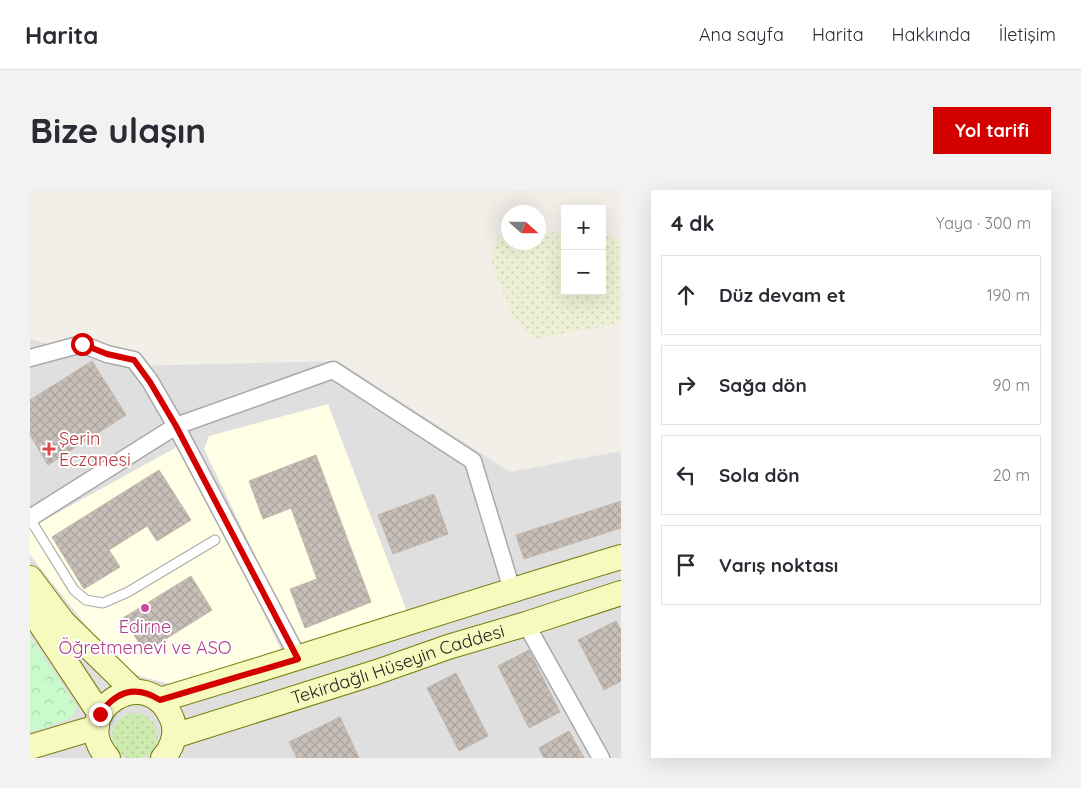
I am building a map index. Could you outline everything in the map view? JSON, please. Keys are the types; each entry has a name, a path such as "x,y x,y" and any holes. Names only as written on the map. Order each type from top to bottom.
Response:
{"main road":[{"path":"160,700 298,659 621,557"},
{"path":"30,578 64,622 135,692"},
{"name":"Tekirdağlı Hüseyin Caddesi","path":"170,751 448,647 621,593"},
{"path":"30,608 99,721"},
{"path":"108,758 97,738 99,721 106,705 124,693 135,692 152,695 160,700 169,710 174,722 170,751"},
{"path":"30,747 99,721"}],"street":[{"path":"30,358 82,344 107,354 134,360 150,382 176,426 298,659"},
{"path":"30,518 176,426 333,370 473,461 512,590"},
{"path":"526,624 601,758"}],"lane":[{"path":"30,518 74,590 86,600 103,603 128,592 215,540"}],"shaded area":[{"path":"561,232 561,295 606,295 606,237 621,239 621,323 535,339 512,316 491,260 499,234 501,234 501,250 546,250 546,233"},
{"path":"30,339 132,366 338,361 510,472 621,451 621,758 30,758"},
{"path":"328,404 408,614 300,649 204,449 209,436"},
{"path":"177,447 186,449 282,652 278,663 170,684 136,675 88,628 30,555 30,528"}],"green space":[{"path":"30,636 77,707 72,718 30,732"},
{"path":"135,713 148,717 154,723 158,736 154,749 148,755 135,759 122,755 116,749 112,736 116,723 122,717"}],"building":[{"path":"92,361 126,415 48,465 30,435 30,400"},
{"path":"316,455 371,602 305,628 290,589 317,579 291,508 263,519 249,481"},
{"path":"159,470 191,520 157,541 147,526 109,550 120,567 84,589 52,537"},
{"path":"434,494 448,534 393,554 378,515"},
{"path":"621,501 621,528 524,559 516,535"},
{"path":"191,576 212,610 145,652 123,618"},
{"path":"616,621 621,630 621,681 604,690 578,640"},
{"path":"529,650 560,712 529,728 498,666"},
{"path":"456,673 488,736 459,751 427,688"},
{"path":"340,717 359,758 297,758 289,742"},
{"path":"569,731 584,758 544,758 539,748"}],"place":[{"name":"Şerin Eczanesi","path":"49,449"},
{"name":"Edirne Öğretmenevi ve ASO","path":"145,608"}],"route":[{"path":"82,344 107,354 134,360 150,382 176,426 298,659 160,700 144,692 124,693 114,698 100,714"}]}
